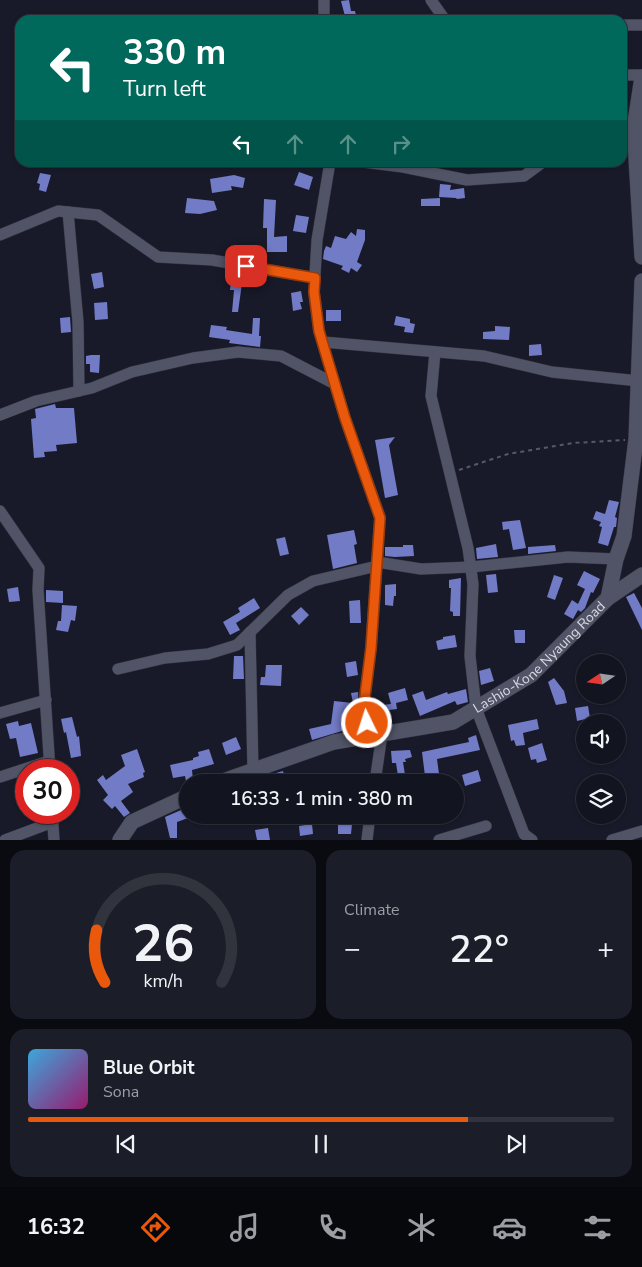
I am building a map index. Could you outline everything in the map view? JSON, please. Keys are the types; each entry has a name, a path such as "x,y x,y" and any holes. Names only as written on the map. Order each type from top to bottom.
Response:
{"main road":[{"path":"642,76 629,124 642,257"},
{"name":"Lashio-Kone Nyaung Road","path":"243,774 334,742 452,722 531,675 608,598 616,559 624,536 636,439 640,381 642,281"},
{"path":"608,598 642,574"},
{"path":"120,840 132,822 179,800"}],"street":[{"path":"324,0 324,15"},
{"path":"430,0 442,15"},
{"path":"627,25 642,25"},
{"path":"627,75 642,76"},
{"path":"329,167 318,240 314,292 322,342 345,418 380,518 371,648 365,696 375,735 375,774"},
{"path":"403,167 467,180 524,176 536,167"},
{"path":"0,235 58,211 98,215 158,257 212,260 315,278"},
{"path":"68,212 78,322 79,391"},
{"path":"322,342 484,356 552,372 640,381"},
{"path":"0,415 36,401 92,388 132,372 193,358 238,352 280,356 335,384"},
{"path":"435,352 431,396 468,548 473,584 470,656 476,708 524,834 532,840"},
{"path":"0,511 39,568 38,590 50,759"},
{"path":"118,669 165,658 208,654 237,645 288,594 313,581 377,564 421,569 471,567 568,557 616,559"},
{"path":"250,632 252,771"},
{"path":"0,714 46,700"},
{"path":"0,777 15,774"},
{"path":"5,840 38,824"},
{"path":"53,824 54,840"},
{"path":"367,840 369,824"},
{"path":"439,840 486,826"},
{"path":"612,840 642,831"}],"path":[{"path":"449,473 508,454 573,443 636,439"}],"building":[{"path":"349,0 351,11 355,11 356,15 345,15 341,1"},
{"path":"299,172 313,177 309,190 294,185"},
{"path":"40,173 51,175 46,192 39,190 40,184 37,183"},
{"path":"234,175 245,178 243,188 231,186 232,190 212,193 210,179"},
{"path":"440,184 451,185 450,190 464,188 465,198 439,197"},
{"path":"187,198 214,201 217,210 200,214 185,213"},
{"path":"440,198 440,206 421,206 421,199"},
{"path":"264,199 276,200 274,237 287,236 287,252 267,252 267,228 263,228"},
{"path":"296,215 309,217 306,233 293,231"},
{"path":"357,229 365,230 365,240 357,262 362,265 357,272 351,268 349,273 341,269 343,266 323,259 326,246 331,248 335,236 346,239 351,232 356,236"},
{"path":"102,272 104,287 94,289 91,274"},
{"path":"232,274 243,276 238,312 232,312 234,290 230,290"},
{"path":"301,291 303,302 300,302 302,309 293,311 291,293"},
{"path":"107,302 108,319 95,320 94,303"},
{"path":"326,310 341,310 341,321 326,321"},
{"path":"396,316 410,319 410,323 415,324 413,333 404,332 405,327 394,325"},
{"path":"70,317 71,332 61,333 60,318"},
{"path":"253,318 260,318 260,347 229,343 230,340 209,337 211,325 227,327 226,330 252,334"},
{"path":"495,326 510,327 509,340 483,339 483,332 495,331"},
{"path":"541,344 542,355 529,356 529,345"},
{"path":"100,355 99,373 90,372 90,364 86,364 86,356"},
{"path":"55,404 56,408 74,408 77,443 56,445 57,451 44,452 45,457 34,458 31,419 36,418 35,409"},
{"path":"395,437 389,445 398,495 385,498 375,440"},
{"path":"609,500 619,502 615,517 617,518 616,527 614,527 608,546 598,543 602,527 599,526 601,522 593,519 596,511 605,514"},
{"path":"520,520 526,548 513,550 509,529 503,530 502,522"},
{"path":"354,530 357,544 354,545 357,563 333,569 327,535"},
{"path":"285,537 289,554 280,556 276,539"},
{"path":"496,544 498,557 477,559 476,548"},
{"path":"403,545 413,545 414,556 385,556 385,547 403,547"},
{"path":"555,545 556,551 528,554 528,547"},
{"path":"584,571 600,579 593,593 591,592 585,608 581,612 578,610 573,619 564,614 572,600 578,604 585,589 577,585"},
{"path":"496,574 498,592 488,593 486,575"},
{"path":"554,575 563,578 555,600 547,597"},
{"path":"461,578 460,616 453,616 453,612 450,611 451,588 449,588 449,580"},
{"path":"396,584 396,596 394,596 393,606 385,605 385,585"},
{"path":"18,587 20,601 9,602 7,589"},
{"path":"46,590 63,591 63,603 46,602"},
{"path":"634,593 642,608 642,630 626,597"},
{"path":"254,598 260,608 236,623 240,630 230,635 223,622 240,612 238,608"},
{"path":"360,600 361,623 350,623 349,601"},
{"path":"62,605 77,606 75,621 71,620 68,632 56,630 58,621 61,621"},
{"path":"301,607 309,615 299,625 291,616"},
{"path":"514,630 525,630 525,643 515,643"},
{"path":"455,635 457,647 438,650 436,641 443,639 443,637"},
{"path":"234,656 243,656 244,679 233,679"},
{"path":"356,661 358,675 347,677 345,663"},
{"path":"266,665 282,665 281,686 260,685 261,677 265,677"},
{"path":"490,668 494,681 481,685 479,671"},
{"path":"554,678 564,691 567,703 556,705 548,682"},
{"path":"405,688 408,700 396,703 397,709 382,711 383,719 374,721 373,706 391,704 388,693"},
{"path":"466,689 468,702 457,705 455,701 420,716 412,695 423,691 426,700 447,692 448,694"},
{"path":"358,692 360,728 342,729 342,731 312,740 309,729 331,724 334,701 353,703 351,693"},
{"path":"588,706 589,714 576,714 575,708"},
{"path":"72,717 77,737 79,736 81,756 71,758 66,732 64,733 61,719"},
{"path":"537,719 539,729 523,733 525,745 516,746 514,740 511,741 508,725"},
{"path":"18,721 19,726 31,723 38,753 20,757 16,738 10,739 6,724"},
{"path":"476,735 480,750 437,759 439,774 425,774 422,752 469,742 468,738"},
{"path":"236,737 241,749 226,755 222,743"},
{"path":"542,743 547,760 537,763 536,759 531,760 528,748"},
{"path":"137,749 145,772 143,773 144,777 128,784 133,792 121,801 130,813 124,817 115,806 112,809 103,800 108,795 97,780 103,775 106,780 125,766 121,755"},
{"path":"209,749 214,764 192,770 192,774 179,774 179,777 173,778 170,765 193,760 193,758 199,756 198,752"},
{"path":"410,750 412,757 405,759 406,762 403,762 405,774 398,774 396,763 392,763 391,751"},
{"path":"478,770 481,781 465,786 464,774"},
{"path":"283,771 284,774 272,774"},
{"path":"179,811 177,838 170,838 165,817"},
{"path":"312,824 313,834 300,836 299,826"},
{"path":"338,824 352,824 351,834 338,834"},
{"path":"268,828 270,840 257,840 255,830"}],"route":[{"path":"246,266 315,278 314,292 319,331 345,418 380,518 371,648 365,696 367,723"}]}
